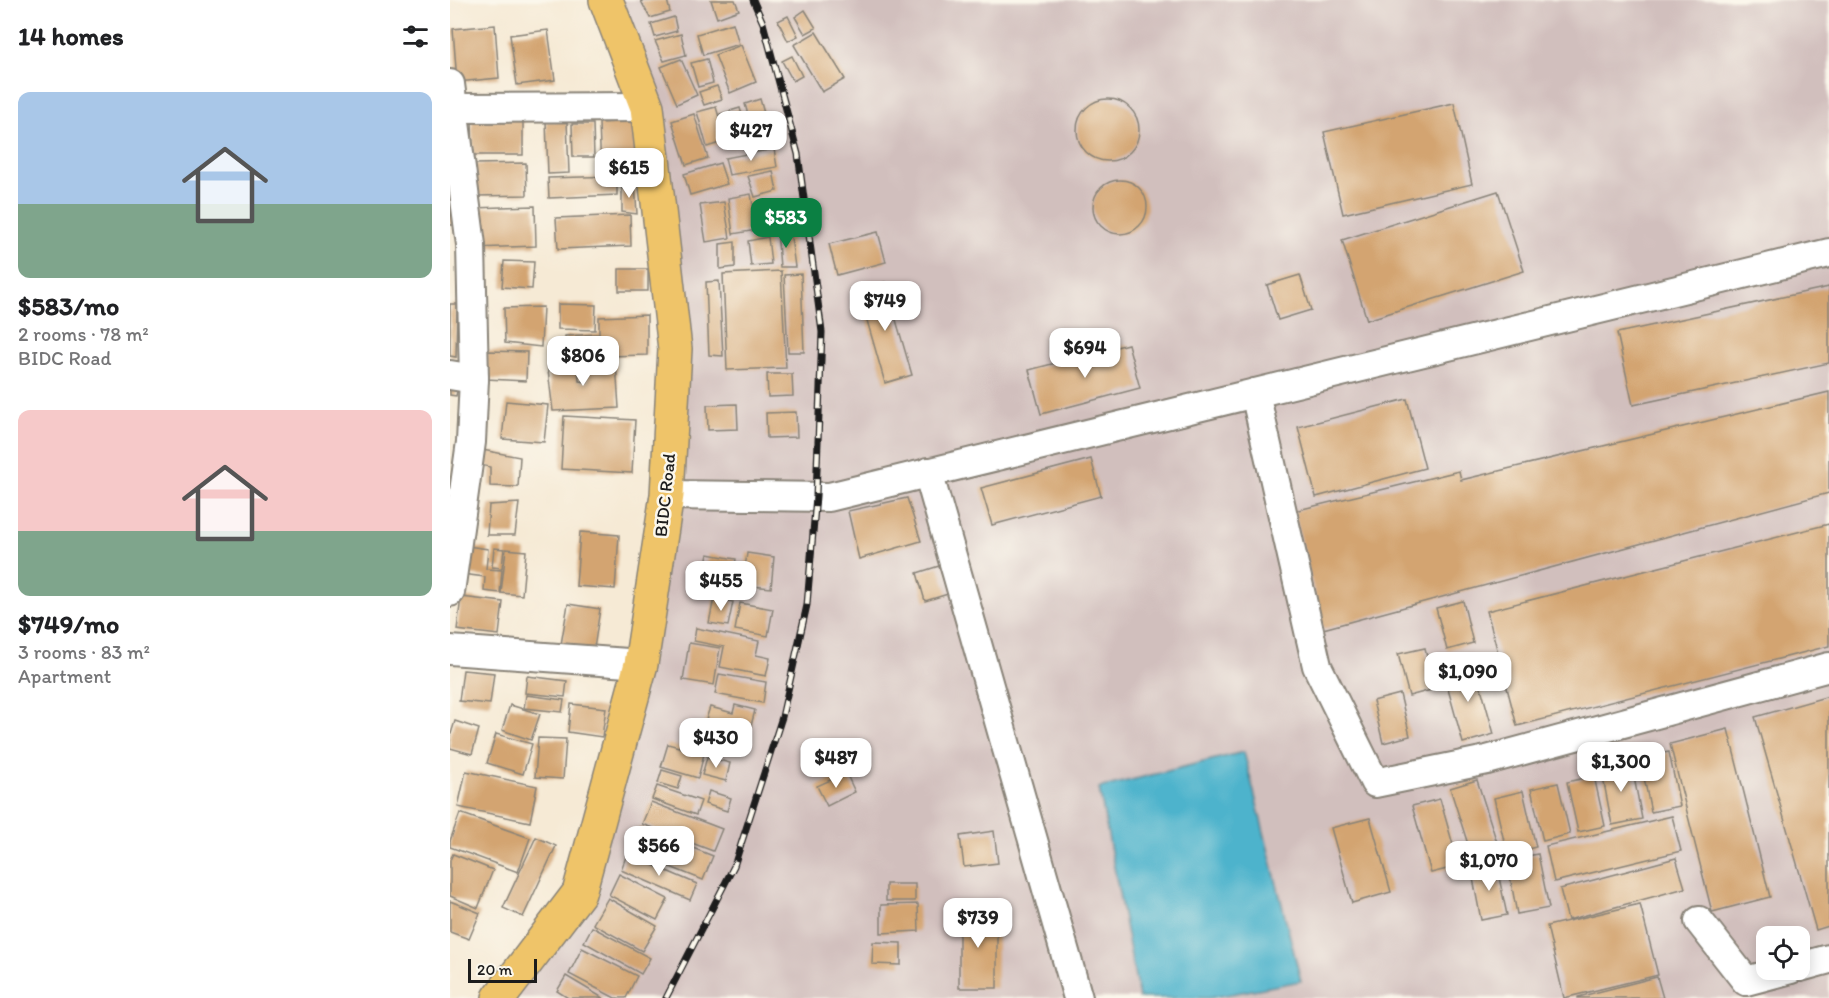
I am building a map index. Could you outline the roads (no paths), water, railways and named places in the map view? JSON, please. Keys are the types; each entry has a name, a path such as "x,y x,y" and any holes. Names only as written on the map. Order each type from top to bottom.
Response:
{"main road":[{"name":"BIDC Road","path":"499,998 579,893 641,664 667,495 675,349 647,107 606,0"}],"street":[{"path":"451,586 461,440 462,377 461,244 451,93 647,107"},
{"path":"667,495 829,497 1829,253"},
{"path":"1255,393 1317,666 1375,783 1487,760 1829,667"},
{"path":"928,472 1078,998"},
{"path":"450,650 641,664"},
{"path":"1699,921 1746,981 1756,978"},
{"path":"1810,964 1829,959"}],"water":[{"path":"1244,752 1301,981 1210,998 1139,998 1099,788"}],"railway":[{"path":"666,998 734,866 782,717 807,605 816,496 822,332 798,154 763,23 753,0"}]}
